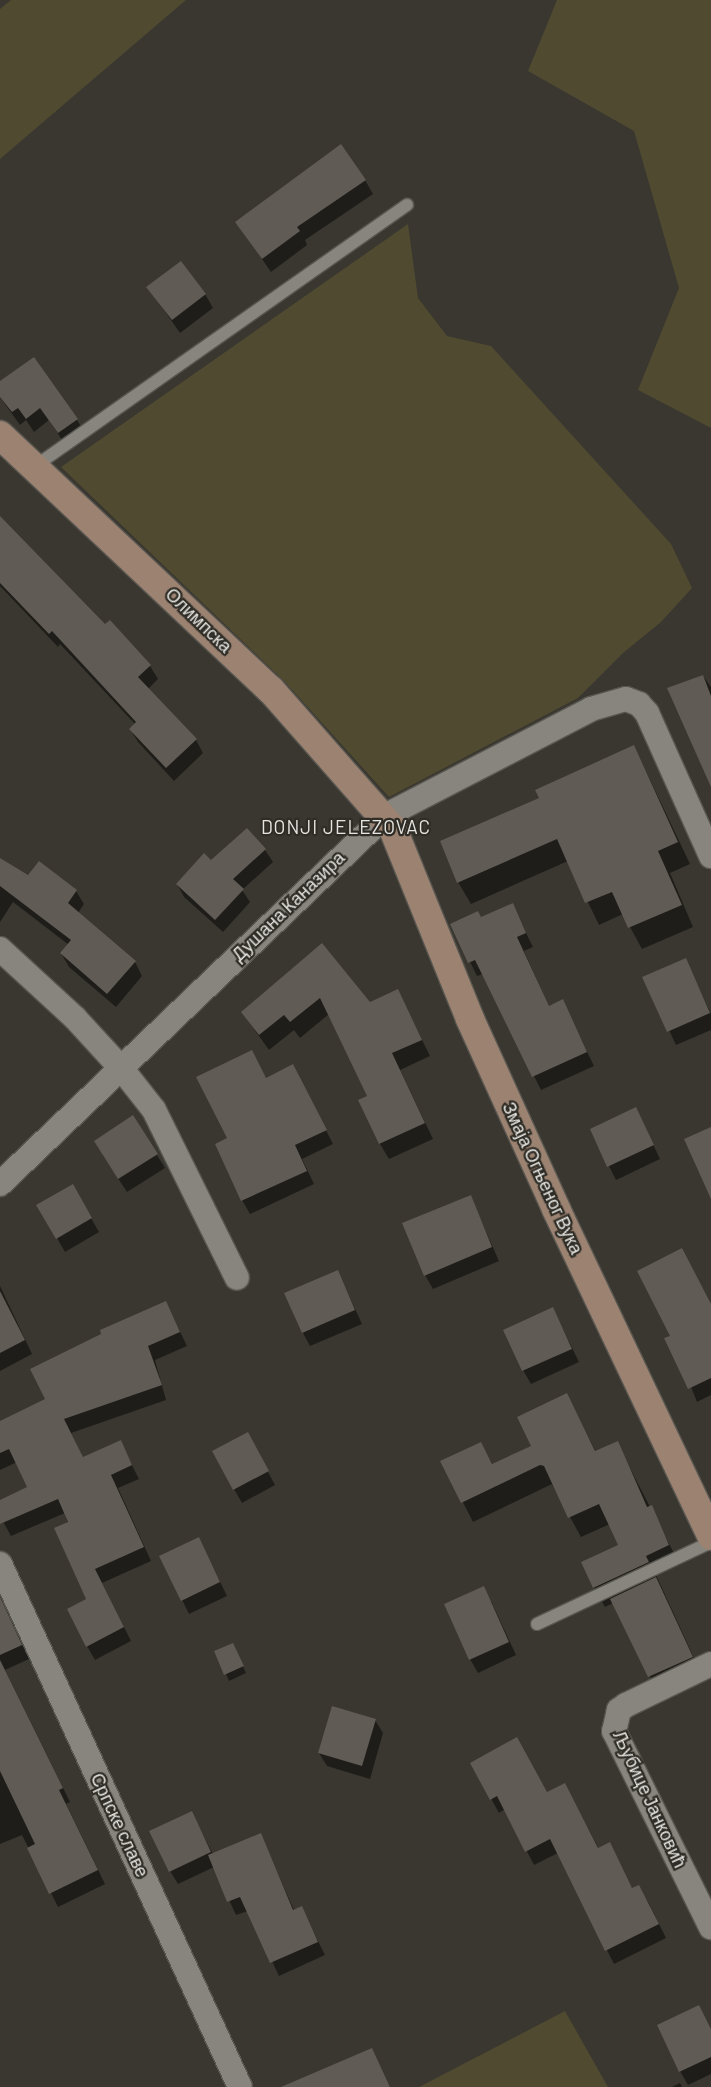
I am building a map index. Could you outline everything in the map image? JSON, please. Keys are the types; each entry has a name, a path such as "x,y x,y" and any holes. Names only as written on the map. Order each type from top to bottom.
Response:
{"street":[{"name":"Олимпска","path":"0,435 272,690 385,816"},
{"name":"Душана Каназира","path":"0,1184 385,816 591,709 626,699 638,704 647,713 711,856"},
{"name":"Змаја Огњеног Вука","path":"385,816 403,846 470,1019 556,1209 711,1536"},
{"path":"0,949 33,977 121,1068 154,1110 237,1278"},
{"name":"Српске славе","path":"0,1564 240,2087"},
{"name":"Љубице Јанковић","path":"711,1664 626,1705 619,1710 614,1731 711,1927"}],"lane":[{"path":"34,467 407,205"},
{"path":"537,1624 711,1542"}],"shaded area":[{"path":"11,0 186,0 0,159 0,9"},
{"path":"557,0 711,0 711,428 638,390 679,288 634,131 528,71"},
{"path":"408,224 418,298 447,336 491,346 671,544 692,588 661,622 623,653 578,698 389,797 284,681 61,467"},
{"path":"565,2011 608,2087 419,2087"}],"building":[{"path":"341,144 366,180 297,227 300,231 262,259 235,222"},
{"path":"181,261 206,294 172,320 146,287"},
{"path":"34,357 78,419 58,433 40,408 26,419 18,408 12,412 0,397 0,381"},
{"path":"0,516 105,624 110,620 151,665 138,677 197,739 166,768 129,729 136,722 52,631 49,634 0,583"},
{"path":"703,675 711,696 711,787 667,688"},
{"path":"634,745 678,842 658,851 682,905 628,928 612,892 585,903 557,839 457,883 440,841 539,798 535,790"},
{"path":"247,828 266,849 233,879 244,889 215,920 176,884 204,853 211,860"},
{"path":"0,858 28,875 39,861 77,890 68,903 136,961 107,994 60,953 71,940 0,886"},
{"path":"513,903 526,933 517,937 549,1006 563,999 587,1052 532,1077 475,960 468,963 450,924 478,911 481,917"},
{"path":"322,943 370,1002 398,989 422,1040 392,1053 425,1123 379,1144 358,1100 367,1096 320,998 290,1022 284,1015 259,1035 241,1012"},
{"path":"686,958 710,1013 667,1032 642,977"},
{"path":"252,1050 266,1078 293,1064 327,1130 295,1145 307,1171 241,1201 215,1144 227,1138 196,1077"},
{"path":"636,1107 654,1145 607,1167 590,1129"},
{"path":"133,1115 158,1154 118,1179 94,1141"},
{"path":"711,1127 711,1199 684,1139"},
{"path":"73,1184 92,1218 56,1239 36,1205"},
{"path":"471,1195 492,1247 424,1276 402,1223"},
{"path":"682,1248 711,1304 711,1378 688,1389 664,1338 670,1336 637,1271"},
{"path":"338,1270 355,1310 302,1333 284,1293"},
{"path":"0,1291 25,1340 0,1353"},
{"path":"166,1301 180,1332 148,1346 162,1385 64,1419 83,1457 121,1440 132,1465 111,1475 144,1547 95,1569 124,1627 86,1647 67,1609 86,1599 54,1528 68,1522 58,1499 0,1524 0,1500 27,1487 9,1449 0,1453 0,1421 45,1399 30,1369 101,1334 100,1330"},
{"path":"553,1307 572,1349 522,1371 503,1330"},
{"path":"567,1393 595,1451 618,1441 647,1507 652,1505 669,1545 646,1556 649,1562 593,1588 581,1562 618,1545 599,1504 568,1518 544,1466 540,1465 461,1503 440,1461 481,1442 492,1464 531,1446 517,1417"},
{"path":"248,1432 269,1471 233,1490 212,1451"},
{"path":"199,1537 220,1582 181,1601 159,1556"},
{"path":"656,1577 693,1657 648,1677 610,1599"},
{"path":"484,1586 509,1642 469,1660 444,1604"},
{"path":"0,1597 22,1645 0,1655"},
{"path":"233,1643 244,1666 224,1675 214,1651"},
{"path":"0,1660 63,1788 59,1790 98,1870 49,1894 27,1848 35,1844 0,1771"},
{"path":"332,1706 376,1719 362,1766 318,1753"},
{"path":"517,1737 547,1792 565,1783 598,1848 610,1842 632,1888 639,1885 659,1924 605,1951 550,1839 525,1852 497,1796 490,1800 470,1763"},
{"path":"192,1811 211,1852 169,1872 149,1831"},
{"path":"261,1833 293,1910 302,1906 318,1942 270,1963 240,1897 227,1902 208,1855"},
{"path":"699,2005 711,2029 711,2057 679,2072 657,2025"},
{"path":"372,2048 390,2087 281,2087"}],"district":[{"name":"DONJI JELEZOVAC","path":"346,827"}]}
